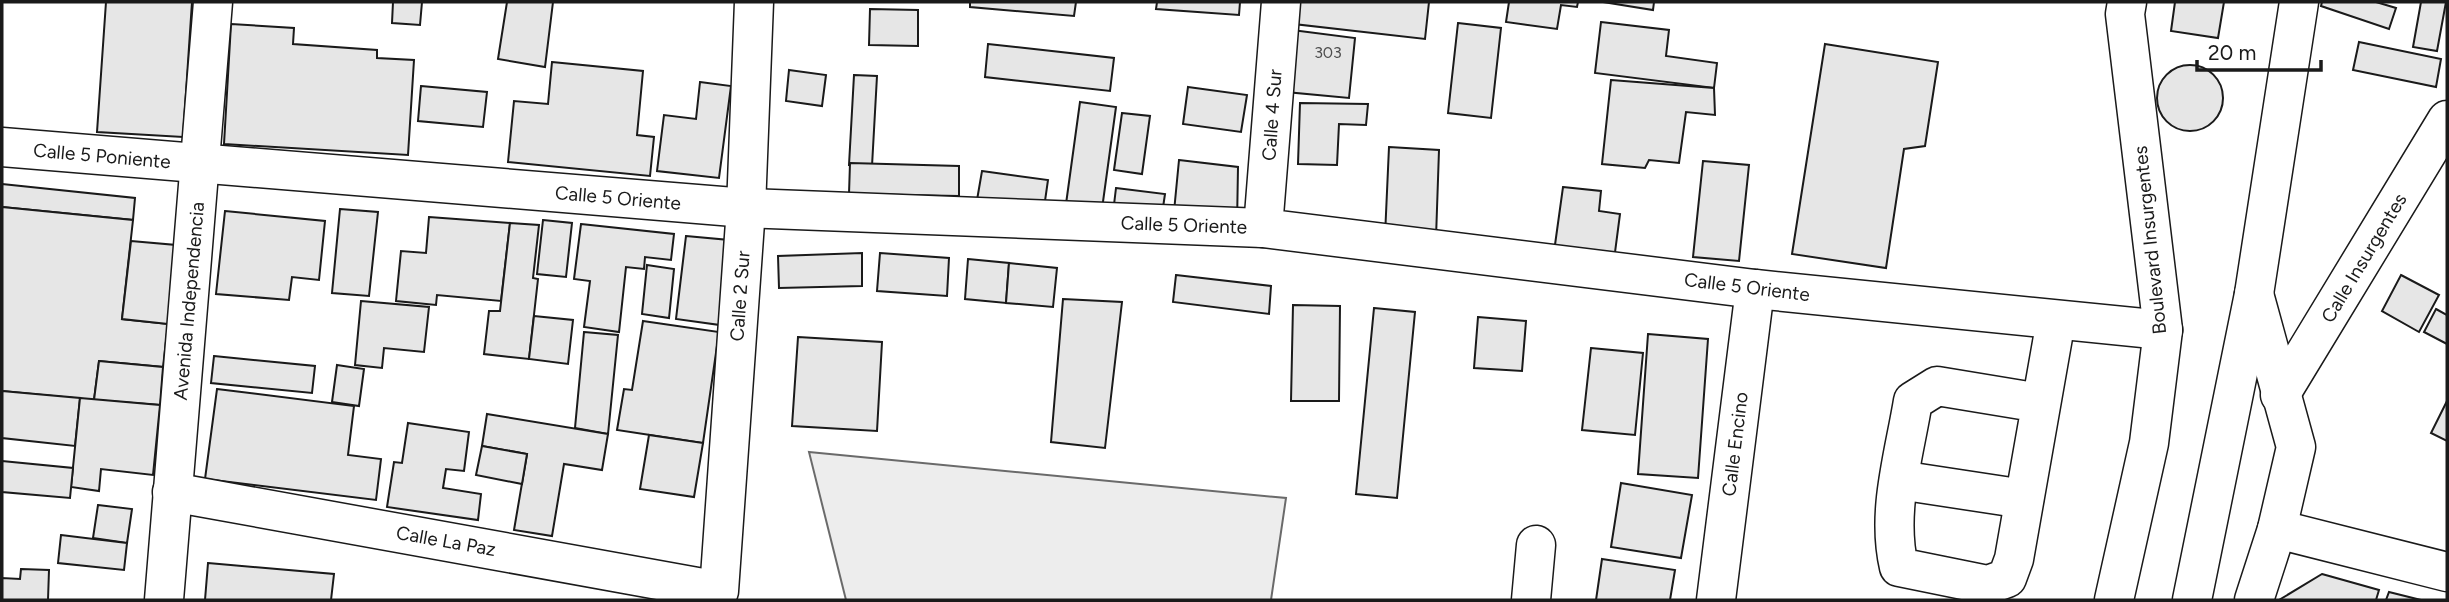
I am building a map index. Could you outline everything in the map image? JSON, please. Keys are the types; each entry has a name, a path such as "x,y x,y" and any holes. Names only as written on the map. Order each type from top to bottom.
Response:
{"street":[{"name":"Avenida Independencia","path":"164,600 202,164 213,2"},
{"name":"Calle 2 Sur","path":"719,591 746,208 754,2"},
{"name":"Calle 4 Sur","path":"1263,228 1280,2"},
{"name":"Boulevard Insurgentes","path":"2115,600 2150,443 2163,330 2125,14 2127,2"},
{"path":"2192,600 2254,294 2300,2"},
{"name":"Calle Insurgentes","path":"2280,395 2447,120"},
{"name":"Calle 5 Poniente","path":"2,148 202,164"},
{"name":"Calle 5 Oriente","path":"202,164 746,208 1263,228 1755,289 2163,330"},
{"name":"Calle Encino","path":"1716,600 1755,289"},
{"path":"2254,294 2296,447 2277,529 2254,600"},
{"path":"2040,403 1937,386 1913,401 1892,538 1899,567 1988,584 2007,578 2014,559 2056,320"},
{"path":"1899,480 2024,499"},
{"name":"Calle La Paz","path":"172,492 719,591"},
{"path":"2277,529 2447,572"},
{"path":"1531,600 1536,545"}],"shaded area":[{"path":"809,452 1286,498 1271,600 846,600"}],"building":[{"path":"106,2 192,2 183,137 97,132"},
{"path":"393,2 422,2 420,25 392,23"},
{"path":"507,2 553,2 545,67 498,59"},
{"path":"970,2 1076,2 1074,16 970,7"},
{"path":"1157,2 1240,2 1239,15 1156,9"},
{"path":"1297,2 1429,2 1425,39 1294,24"},
{"path":"1509,2 1578,2 1577,7 1561,5 1557,29 1506,22"},
{"path":"1603,2 1654,2 1653,10"},
{"path":"2175,2 2224,2 2218,38 2171,31"},
{"path":"2322,2 2376,2 2396,8 2389,29 2321,6"},
{"path":"2421,2 2446,2 2437,51 2413,47"},
{"path":"870,9 918,10 918,46 869,45"},
{"path":"1601,22 1669,30 1666,56 1717,63 1714,88 1595,73"},
{"path":"1458,23 1501,28 1491,118 1448,113"},
{"path":"231,24 294,28 293,44 377,50 377,58 414,60 408,155 224,144"},
{"path":"1292,30 1355,38 1349,98 1286,92"},
{"path":"2359,42 2441,59 2436,87 2353,70"},
{"path":"988,44 1114,58 1110,91 985,77"},
{"path":"1825,44 1938,62 1925,146 1904,149 1886,268 1792,254"},
{"path":"552,62 643,71 637,135 654,137 650,176 508,162 514,101 548,104"},
{"path":"2184,65 2196,65 2208,70 2218,80 2223,98 2221,111 2208,126 2196,131 2184,131 2172,126 2162,116 2157,104 2157,92 2162,80 2172,70"},
{"path":"789,70 826,75 822,106 786,101"},
{"path":"854,75 877,76 872,166 849,165"},
{"path":"1611,80 1714,88 1715,115 1686,112 1679,163 1649,160 1645,168 1602,164"},
{"path":"700,82 731,86 719,178 657,171 664,115 696,119"},
{"path":"421,86 487,92 483,127 418,121"},
{"path":"1188,87 1247,95 1241,132 1183,124"},
{"path":"1080,102 1116,107 1102,209 1066,204"},
{"path":"1300,103 1368,104 1366,125 1339,124 1337,165 1298,164"},
{"path":"1122,113 1150,116 1142,174 1114,170"},
{"path":"1389,147 1439,150 1436,238 1385,236"},
{"path":"1179,160 1238,167 1237,225 1173,222"},
{"path":"1703,161 1749,165 1739,261 1693,257"},
{"path":"850,163 959,166 959,196 849,194"},
{"path":"982,171 1048,180 1044,208 977,200"},
{"path":"2,184 135,198 133,220 2,207"},
{"path":"1563,187 1601,191 1599,211 1620,214 1614,260 1554,252"},
{"path":"1116,188 1165,194 1161,221 1113,213"},
{"path":"2,207 133,220 122,319 168,324 163,367 99,361 94,400 2,391"},
{"path":"340,209 378,212 369,296 332,293"},
{"path":"225,211 325,221 319,280 292,277 289,300 216,294"},
{"path":"429,217 510,223 501,301 437,295 436,305 396,301 401,251 426,253"},
{"path":"543,220 572,223 566,277 537,274"},
{"path":"510,223 539,225 533,278 538,279 529,359 484,354 489,311 500,311"},
{"path":"581,224 674,234 671,260 645,257 644,269 626,267 619,332 584,327 590,281 574,279"},
{"path":"686,236 729,240 720,325 676,319"},
{"path":"131,241 176,245 168,324 122,319"},
{"path":"862,253 862,286 779,288 778,256"},
{"path":"880,253 949,258 947,296 877,291"},
{"path":"968,259 1009,263 1006,303 965,299"},
{"path":"1009,263 1057,268 1053,307 1006,303"},
{"path":"647,265 674,269 669,318 642,314"},
{"path":"1176,275 1271,286 1269,314 1173,302"},
{"path":"2401,275 2439,295 2419,332 2382,311"},
{"path":"1063,299 1122,302 1105,448 1051,442"},
{"path":"361,301 429,307 424,352 384,348 382,368 355,365"},
{"path":"1293,305 1340,306 1339,401 1291,401"},
{"path":"1374,308 1415,312 1397,498 1356,494"},
{"path":"2436,309 2447,315 2447,344 2424,332"},
{"path":"534,316 573,320 568,364 529,359"},
{"path":"1478,317 1526,321 1522,371 1474,368"},
{"path":"643,321 719,332 703,443 617,430 624,389 632,390"},
{"path":"584,332 618,335 608,434 575,428"},
{"path":"1648,334 1708,339 1698,478 1638,474"},
{"path":"798,337 882,342 877,431 792,426"},
{"path":"1591,348 1643,353 1635,435 1582,430"},
{"path":"214,356 315,366 312,393 211,383"},
{"path":"99,361 163,367 160,405 94,400"},
{"path":"337,365 364,369 359,406 332,402"},
{"path":"217,389 354,406 348,455 381,459 376,500 205,479"},
{"path":"2,391 80,398 75,446 2,438"},
{"path":"80,398 160,405 153,475 101,469 99,491 71,487"},
{"path":"2447,401 2447,441 2431,433"},
{"path":"487,414 608,434 602,470 564,464 552,536 514,530 527,454 482,446"},
{"path":"408,423 469,432 464,471 446,469 443,488 481,494 478,520 387,507 394,462 402,463"},
{"path":"649,435 703,443 694,497 640,489"},
{"path":"482,446 527,454 522,484 476,475"},
{"path":"2,461 73,468 70,498 2,492"},
{"path":"1621,483 1692,495 1681,558 1611,547"},
{"path":"98,505 132,509 127,543 93,538"},
{"path":"61,535 127,543 124,570 58,563"},
{"path":"1602,559 1675,570 1670,600 1596,600"},
{"path":"208,563 334,574 331,600 205,600"},
{"path":"21,569 49,570 48,600 2,600 2,578 20,579"},
{"path":"2322,574 2379,590 2376,600 2279,600"},
{"path":"2389,592 2421,600 2386,600"}]}
